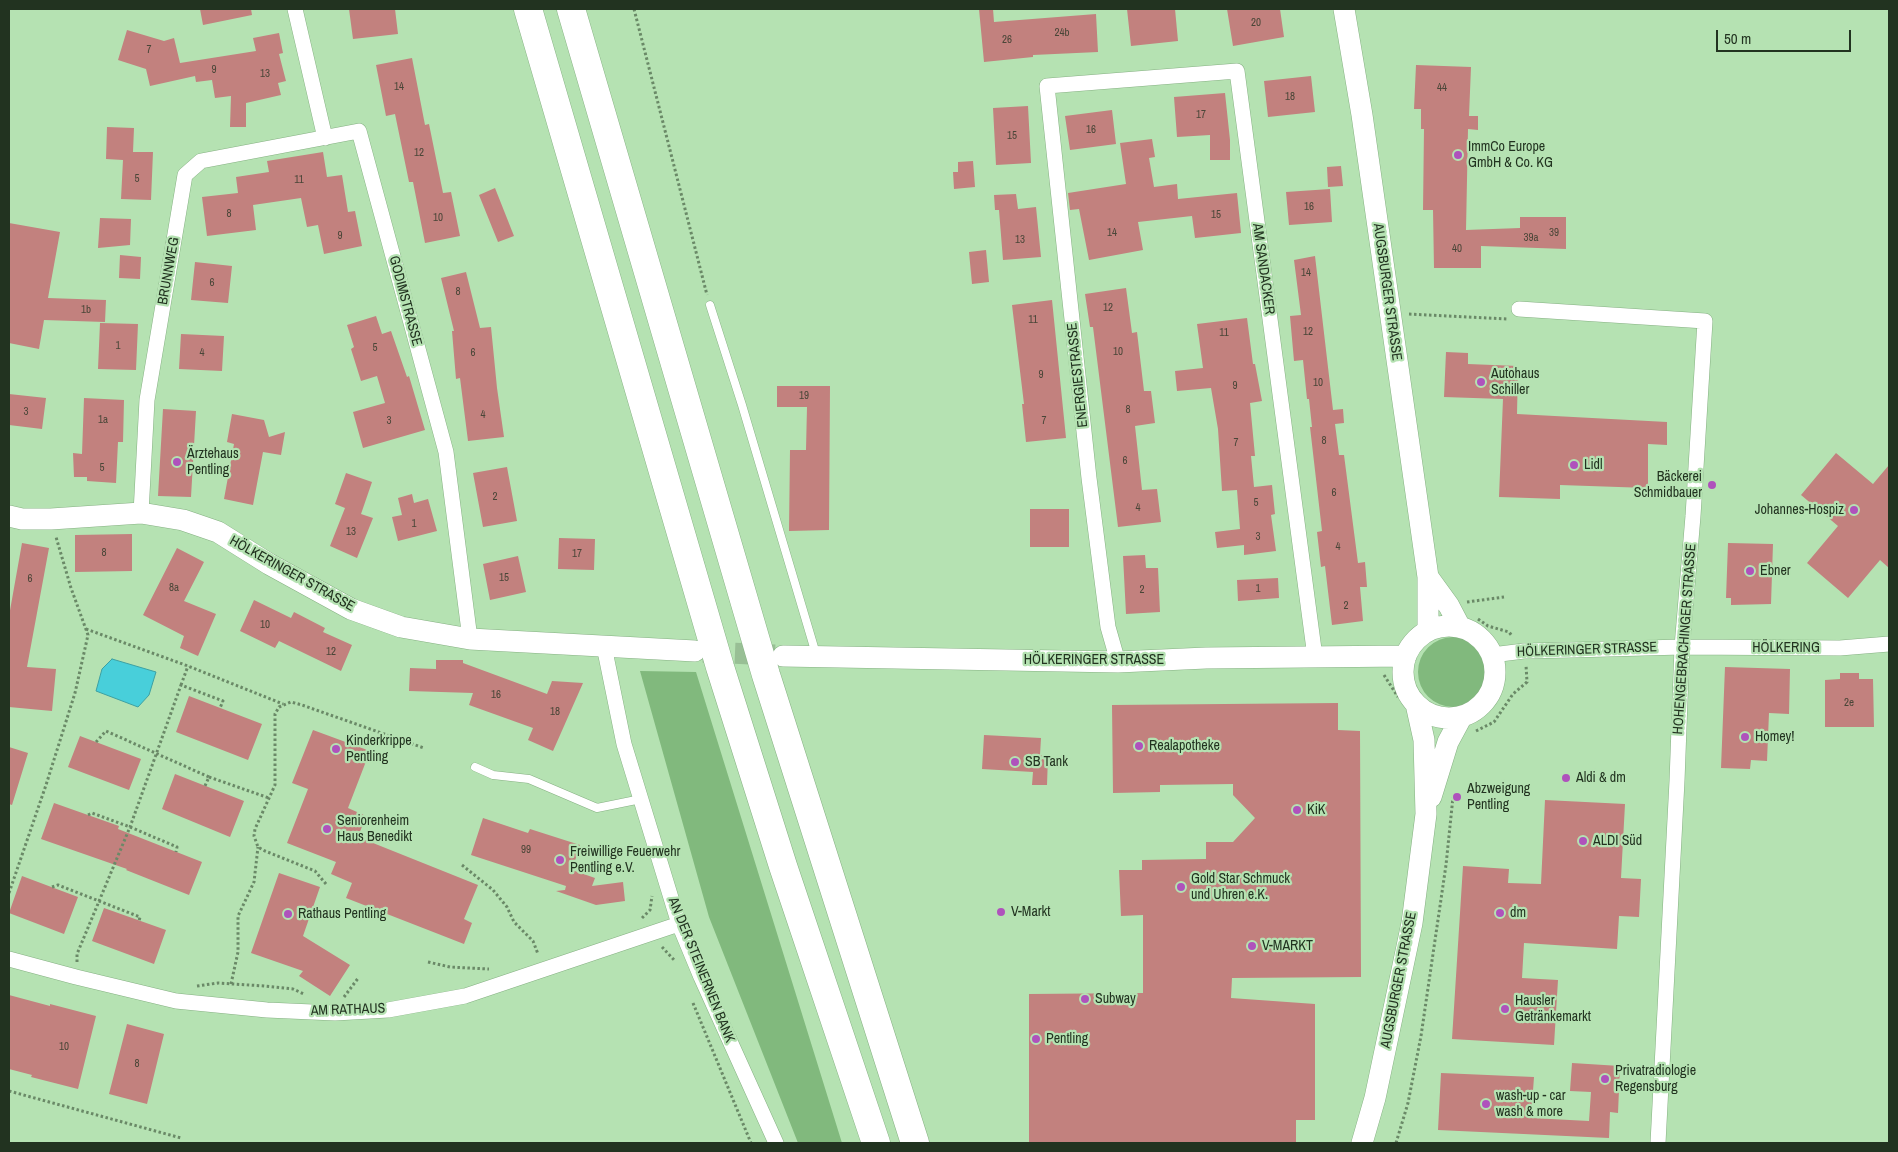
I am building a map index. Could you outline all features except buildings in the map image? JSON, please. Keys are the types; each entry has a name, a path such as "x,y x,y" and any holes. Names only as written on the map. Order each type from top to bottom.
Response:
{"highway":[{"path":"528,9 720,667 783,866 875,1142"},
{"path":"571,9 766,675 915,1143"}],"street":[{"path":"295,9 325,138"},
{"name":"AUGSBURGER STRASSE","path":"1344,9 1362,115 1428,576 1428,631"},
{"name":"AM SANDACKER","path":"1047,86 1237,71 1315,656"},
{"name":"ENERGIESTRASSE","path":"1047,86 1089,478 1108,627 1118,662"},
{"name":"GODIMSTRASSE","path":"325,138 359,131 446,452 470,639"},
{"name":"BRUNNWEG","path":"141,513 147,400 185,175 201,161 325,138"},
{"name":"HOHENGEBRACHINGER STRASSE","path":"1520,309 1705,321 1693,516 1682,647 1658,1143"},
{"name":"HÖLKERINGER STRASSE","path":"9,516 22,519 51,519 141,513 183,520 218,532 269,564 351,609 401,627 470,639 695,651"},
{"name":"AUGSBURGER STRASSE","path":"1428,576 1449,606 1467,618"},
{"path":"1467,618 1473,633 1484,642 1492,655 1495,670 1493,685 1487,699 1476,710 1468,724 1450,718 1437,717 1426,712 1416,704 1408,694 1404,682 1403,669 1406,656 1415,642 1428,631 1449,626 1467,618"},
{"name":"HÖLKERING","path":"1682,647 1840,648 1889,644"},
{"name":"AN DER STEINERNEN BANK","path":"604,646 624,744 680,924 701,977 776,1143"},
{"name":"HÖLKERINGER STRASSE","path":"1492,655 1524,651 1682,647"},
{"name":"HÖLKERINGER STRASSE","path":"783,656 1118,662 1206,658 1406,656"},
{"name":"AUGSBURGER STRASSE","path":"1362,1143 1375,1098 1412,923 1426,814 1424,740 1416,704"},
{"name":"AUGSBURGER STRASSE","path":"1426,814 1448,742 1468,724"},
{"name":"AM RATHAUS","path":"9,959 76,978 176,1001 267,1010 335,1013 388,1010 465,996 680,924"}],"lane":[{"path":"710,305 745,414 816,656"},
{"path":"475,767 493,775 529,779 597,808 641,799"}],"path":[{"path":"634,9 710,305"},
{"path":"1406,314 1518,319 1520,309"},
{"path":"9,893 75,693 88,636 51,519"},
{"path":"1468,724 1494,722 1513,694 1527,682 1524,651 1509,632 1467,618 1463,602 1504,597"},
{"path":"86,629 188,666 283,704"},
{"path":"76,978 77,954 130,827 188,666"},
{"path":"181,685 222,701 220,708"},
{"path":"231,984 238,952 238,916 251,892 254,882 258,847 254,836 255,830 275,785 275,714 278,707 291,702 302,705 424,748"},
{"path":"96,742 106,731 209,776 269,798"},
{"path":"205,786 209,776"},
{"path":"1396,1143 1408,1103 1421,1036 1446,865 1453,797"},
{"path":"88,815 92,813 130,827 177,847 176,852"},
{"path":"258,847 265,852 315,871 326,884"},
{"path":"462,865 493,890 507,907 514,922 532,941 538,954 530,957"},
{"path":"52,887 58,885 140,917 139,921"},
{"path":"639,919 650,910 651,892"},
{"path":"678,969 675,960 662,947 680,924"},
{"path":"428,962 470,969 496,967"},
{"path":"341,999 359,978"},
{"path":"690,997 752,1143"},
{"path":"9,1091 181,1138"}],"green space":[{"path":"1446,637 1460,637 1473,643 1482,652 1488,665 1486,685 1478,697 1460,707 1446,707 1433,701 1424,692 1418,679 1418,665 1424,652 1433,643"},
{"path":"640,671 696,672 842,1143 798,1143 709,917"}],"water":[{"path":"112,659 156,672 149,695 138,707 96,691 102,669"}],"tunnel":[{"path":"703,652 775,655"}],"place":[{"name":"ImmCo Europe GmbH & Co. KG","path":"1458,155"},
{"name":"Autohaus Schiller","path":"1481,382"},
{"name":"Ärztehaus Pentling","path":"177,462"},
{"name":"Lidl","path":"1574,465"},
{"name":"Bäckerei Schmidbauer","path":"1712,485"},
{"name":"Johannes-Hospiz","path":"1854,510"},
{"name":"Ebner","path":"1750,571"},
{"name":"Homey!","path":"1745,737"},
{"name":"Realapotheke","path":"1139,746"},
{"name":"Kinderkrippe Pentling","path":"336,749"},
{"name":"SB Tank","path":"1015,762"},
{"name":"Aldi & dm","path":"1566,778"},
{"name":"Abzweigung Pentling","path":"1457,797"},
{"name":"KiK","path":"1297,810"},
{"name":"Seniorenheim Haus Benedikt","path":"327,829"},
{"name":"ALDI Süd","path":"1583,841"},
{"name":"Freiwillige Feuerwehr Pentling e.V.","path":"560,860"},
{"name":"Gold Star Schmuck und Uhren e.K.","path":"1181,887"},
{"name":"V-Markt","path":"1001,912"},
{"name":"dm","path":"1500,913"},
{"name":"Rathaus Pentling","path":"288,914"},
{"name":"V-MARKT","path":"1252,946"},
{"name":"Subway","path":"1085,999"},
{"name":"Hausler Getränkemarkt","path":"1505,1009"},
{"name":"Pentling","path":"1036,1039"},
{"name":"Privatradiologie Regensburg","path":"1605,1079"},
{"name":"wash-up - car wash & more","path":"1486,1104"}]}
